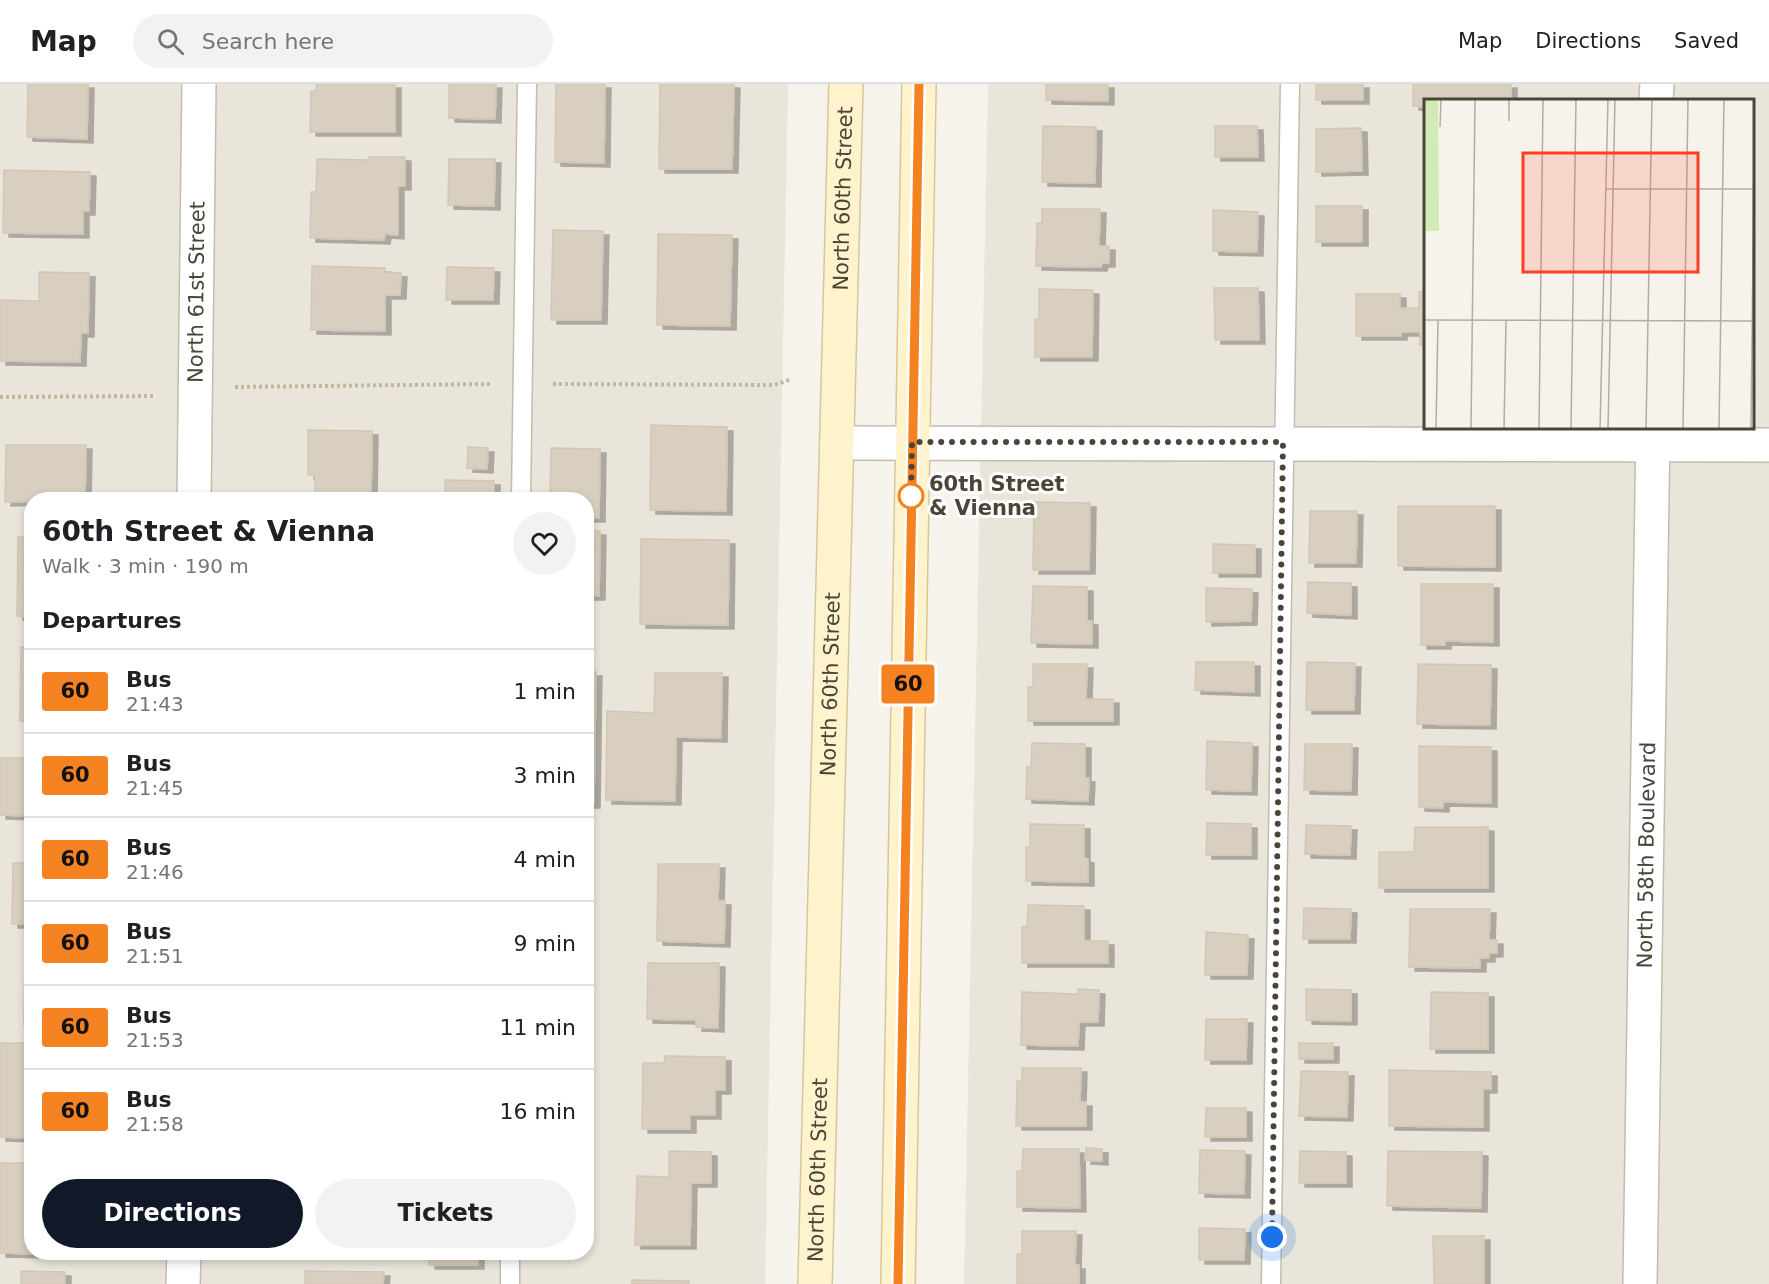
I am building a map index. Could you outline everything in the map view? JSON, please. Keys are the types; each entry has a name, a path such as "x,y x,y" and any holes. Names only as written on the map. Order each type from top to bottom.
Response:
{"main road":[{"name":"North 60th Street","path":"815,1284 846,84"},
{"path":"898,1284 919,84"}],"street":[{"name":"North 61st Street","path":"194,492 199,84"},
{"path":"1656,99 1657,84"},
{"path":"837,443 1283,442 1653,435 1769,445"},
{"name":"North 58th Boulevard","path":"1640,1284 1653,435"},
{"path":"183,1284 184,1260"}],"lane":[{"path":"521,492 527,84"},
{"path":"1271,1284 1290,84"},
{"path":"510,1260 510,1284"}],"path":[{"path":"0,397 148,397 231,387 523,384 774,385 792,379"}],"shaded area":[{"path":"0,84 788,84 765,1284 0,1284"},
{"path":"988,84 1769,84 1769,1284 964,1284"}],"building":[{"path":"28,84 88,84 87,139 27,137"},
{"path":"317,84 395,84 395,132 310,132 311,91 316,91"},
{"path":"449,84 496,84 495,119 449,118"},
{"path":"556,84 605,84 604,163 555,162"},
{"path":"660,84 734,84 732,169 659,169"},
{"path":"1046,84 1108,84 1108,101 1046,100"},
{"path":"1316,84 1363,84 1363,100 1316,100"},
{"path":"1413,84 1511,84 1511,99 1424,99 1424,107 1413,106"},
{"path":"1043,126 1096,127 1095,183 1042,182"},
{"path":"1215,126 1257,126 1258,157 1215,157"},
{"path":"1361,128 1362,171 1316,172 1316,129"},
{"path":"369,157 405,157 405,186 398,186 398,235 385,234 384,240 310,238 311,192 316,192 317,159 369,160"},
{"path":"449,159 495,159 494,206 448,205"},
{"path":"4,170 90,172 89,211 83,211 83,234 3,233"},
{"path":"1316,206 1362,206 1362,242 1316,242"},
{"path":"1042,209 1100,209 1099,246 1109,246 1109,263 1102,263 1101,267 1036,266 1037,223 1042,223"},
{"path":"1213,210 1258,212 1257,252 1213,251"},
{"path":"553,230 603,231 601,320 551,320"},
{"path":"658,234 732,235 730,326 657,325"},
{"path":"312,266 385,268 384,272 401,273 400,295 385,295 385,331 311,330"},
{"path":"447,267 494,268 493,300 446,300"},
{"path":"39,272 89,273 88,333 81,333 80,362 0,361 0,300 39,301"},
{"path":"1214,288 1258,288 1259,340 1215,340"},
{"path":"1039,289 1093,290 1092,357 1035,357 1035,319 1039,319"},
{"path":"1419,292 1424,292 1424,345 1420,345 1420,332 1401,332 1401,336 1356,336 1356,294 1400,294 1400,308 1419,308"},
{"path":"651,425 727,427 726,511 650,510"},
{"path":"308,430 372,431 371,492 315,492 315,475 308,475"},
{"path":"6,445 86,445 85,492 24,492 24,502 5,502"},
{"path":"468,447 488,448 487,469 467,468"},
{"path":"551,448 600,449 599,518 594,518 594,492 550,492"},
{"path":"445,480 494,481 494,492 445,492"},
{"path":"1034,502 1090,503 1089,570 1033,570"},
{"path":"1398,506 1495,506 1495,567 1398,566"},
{"path":"1310,511 1357,511 1356,563 1309,563"},
{"path":"594,531 600,531 599,596 594,596"},
{"path":"18,537 24,537 24,616 17,616"},
{"path":"641,539 729,540 728,625 640,624"},
{"path":"1213,544 1255,545 1255,573 1213,573"},
{"path":"1308,582 1351,583 1351,615 1307,613"},
{"path":"1421,584 1493,584 1493,642 1445,641 1445,645 1421,645"},
{"path":"1033,586 1087,587 1087,621 1092,621 1092,644 1031,643"},
{"path":"1206,588 1252,589 1251,621 1206,622"},
{"path":"21,647 24,647 24,721 20,721"},
{"path":"1196,662 1254,662 1254,692 1195,690"},
{"path":"1307,662 1355,663 1354,710 1306,710"},
{"path":"1033,664 1087,664 1086,699 1113,699 1113,721 1028,721 1028,687 1033,687"},
{"path":"1418,664 1491,665 1490,725 1417,724"},
{"path":"594,672 596,672 594,804"},
{"path":"655,673 722,673 721,738 676,737 675,801 606,800 607,711 654,713"},
{"path":"1207,741 1252,743 1251,791 1206,790"},
{"path":"1032,743 1085,744 1085,778 1089,778 1088,801 1026,799 1027,767 1031,767"},
{"path":"1305,744 1352,744 1351,791 1304,790"},
{"path":"1419,746 1491,747 1491,803 1443,802 1443,808 1419,807"},
{"path":"0,758 24,758 24,816 0,815"},
{"path":"1207,823 1251,824 1251,855 1206,855"},
{"path":"1030,824 1084,825 1084,858 1088,859 1088,882 1026,881 1026,847 1030,847"},
{"path":"1306,825 1351,826 1350,855 1305,854"},
{"path":"1415,827 1488,827 1488,888 1379,888 1379,852 1414,852"},
{"path":"13,863 24,863 24,924 12,924"},
{"path":"658,864 719,864 718,901 725,901 724,943 657,941"},
{"path":"1028,905 1084,906 1084,941 1108,941 1108,963 1022,963 1022,927 1027,927"},
{"path":"1304,908 1351,909 1350,939 1303,939"},
{"path":"1410,909 1490,909 1489,940 1497,940 1497,953 1489,953 1489,958 1480,958 1480,968 1409,967"},
{"path":"1206,932 1248,935 1247,975 1205,975"},
{"path":"648,963 719,963 718,1028 696,1027 696,1020 647,1019"},
{"path":"1078,989 1099,990 1098,1022 1079,1022 1078,1046 1021,1045 1022,992 1078,994"},
{"path":"1306,989 1351,990 1351,1021 1306,1020"},
{"path":"1431,992 1488,993 1488,1049 1430,1049"},
{"path":"1206,1019 1247,1019 1246,1060 1205,1060"},
{"path":"0,1043 24,1043 24,1138 0,1137"},
{"path":"1299,1043 1333,1043 1333,1059 1299,1059"},
{"path":"665,1056 725,1057 725,1090 715,1090 715,1115 690,1115 690,1129 642,1129 643,1063 664,1063"},
{"path":"1022,1068 1081,1068 1080,1102 1086,1102 1086,1126 1016,1126 1017,1081 1022,1081"},
{"path":"1389,1070 1491,1072 1491,1089 1483,1089 1483,1127 1389,1126"},
{"path":"1301,1071 1348,1072 1347,1117 1299,1116"},
{"path":"1206,1108 1246,1108 1246,1137 1205,1137"},
{"path":"1086,1148 1102,1149 1102,1161 1085,1160"},
{"path":"1023,1149 1079,1149 1080,1208 1017,1207 1017,1171 1022,1171"},
{"path":"1200,1150 1245,1151 1244,1194 1199,1193"},
{"path":"669,1151 711,1152 711,1183 691,1183 690,1245 635,1245 637,1176 669,1177"},
{"path":"1300,1151 1346,1152 1346,1183 1299,1183"},
{"path":"1388,1151 1482,1152 1481,1208 1387,1206"},
{"path":"0,1163 24,1163 24,1254 0,1253"},
{"path":"1199,1228 1245,1229 1244,1260 1199,1260"},
{"path":"1022,1231 1076,1231 1075,1265 1079,1265 1079,1284 1017,1284 1017,1254 1022,1254"},
{"path":"1433,1236 1484,1236 1484,1284 1434,1284"},
{"path":"429,1260 478,1260 478,1265 429,1265"},
{"path":"21,1271 65,1272 65,1284 21,1284"},
{"path":"305,1271 384,1272 383,1284 305,1284"},
{"path":"632,1280 689,1281 689,1284 632,1284"}],"bus line":[{"name":"60","path":"898,1284 919,84"}],"place":[{"name":"60th Street & Vienna","path":"911,496"}],"route":[{"path":"911,496 911,503 912,442 1283,442 1272,1237"}]}
